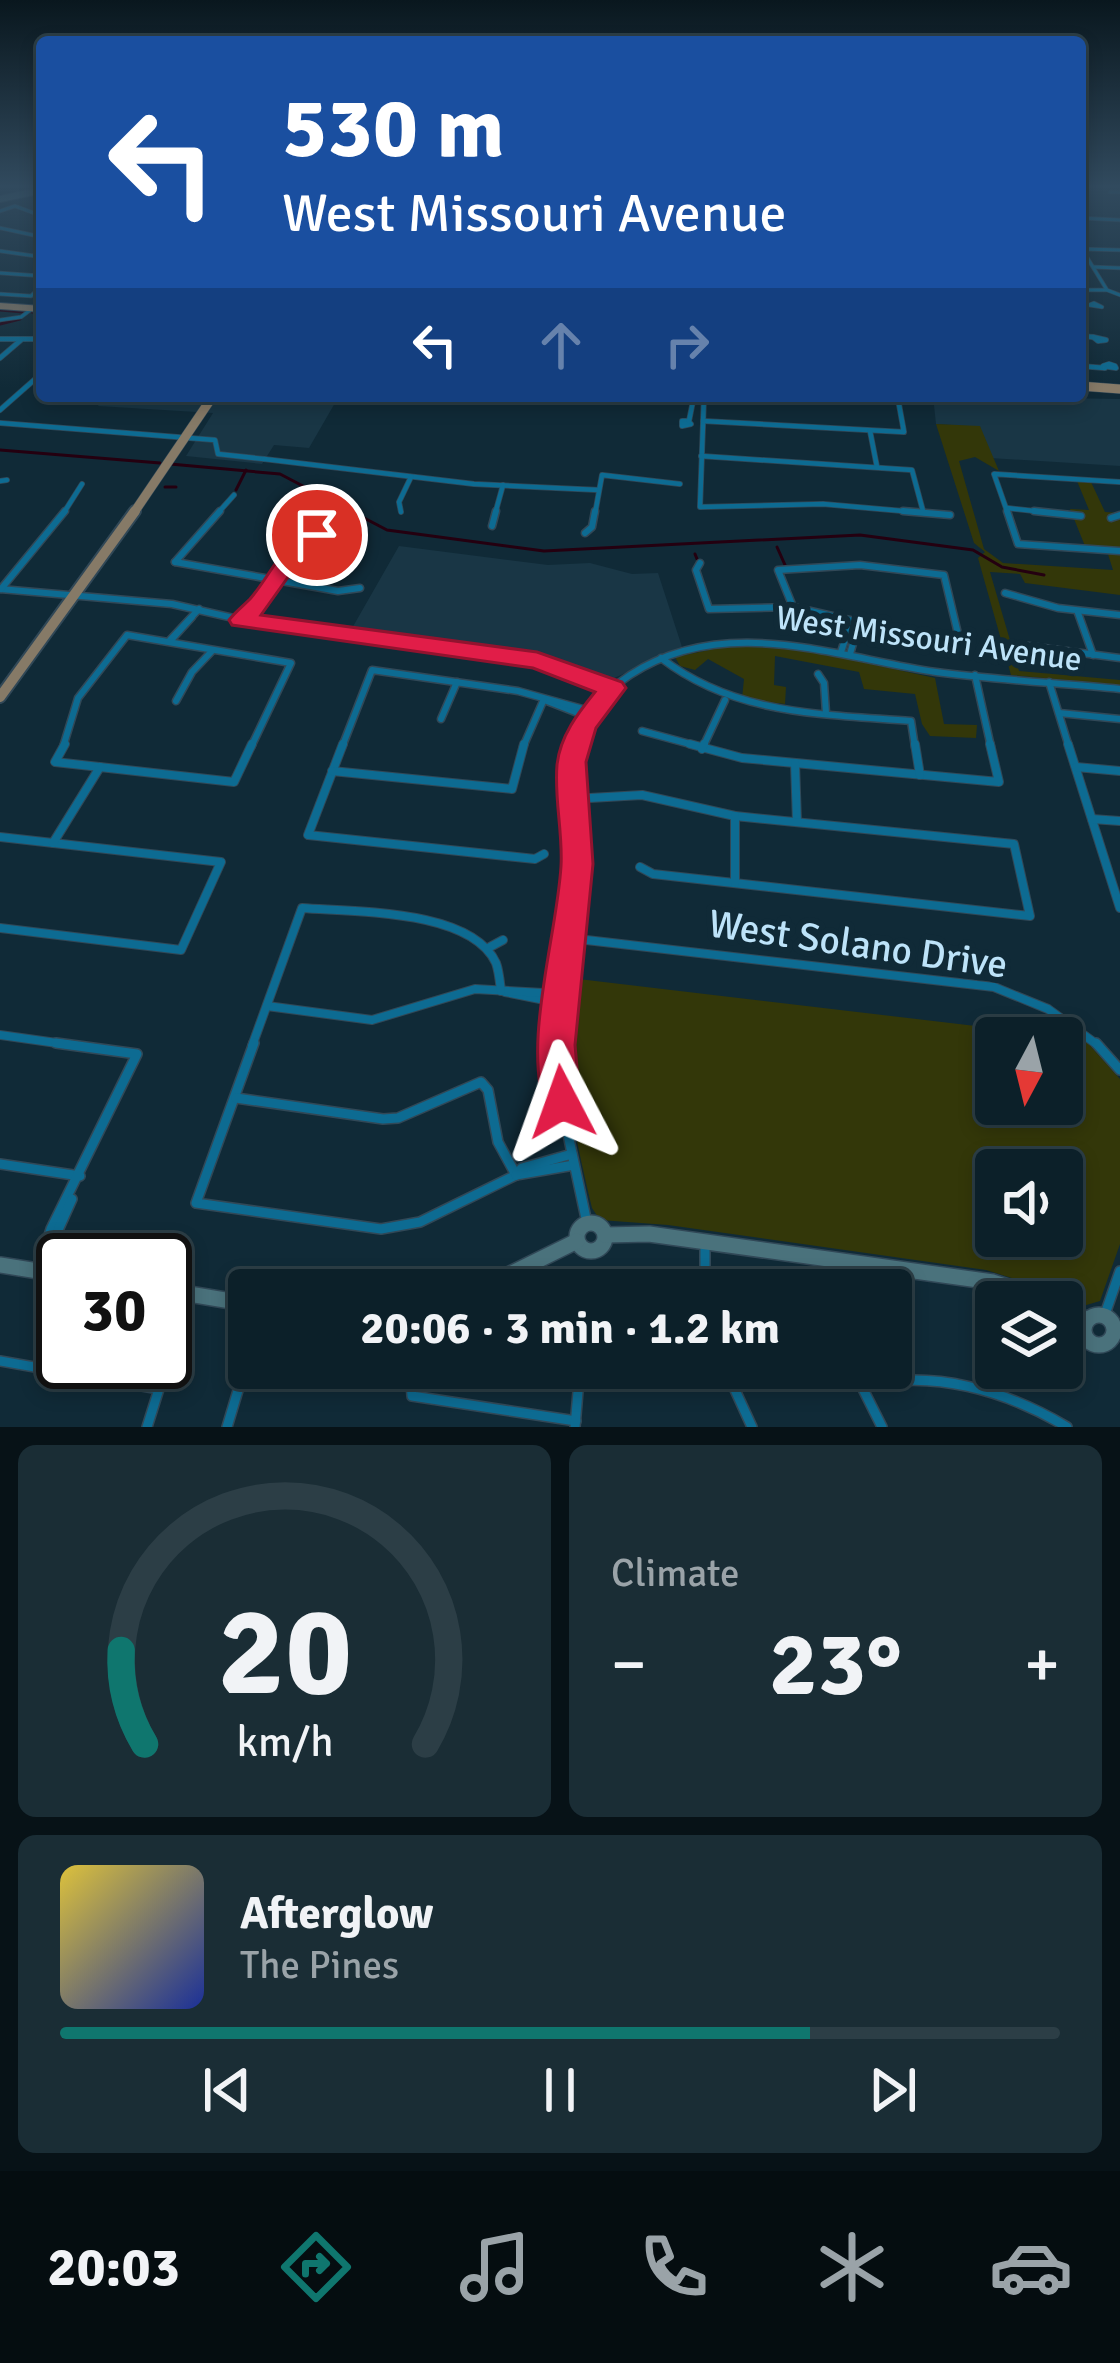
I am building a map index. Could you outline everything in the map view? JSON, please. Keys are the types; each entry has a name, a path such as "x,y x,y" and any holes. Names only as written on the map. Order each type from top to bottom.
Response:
{"main road":[{"path":"0,301 34,310"},
{"path":"1086,384 1120,387"},
{"path":"0,697 188,438 196,435 215,402"}],"street":[{"path":"1086,257 1107,290"},
{"path":"1092,267 1120,268"},
{"path":"0,273 36,276"},
{"path":"1086,290 1120,294"},
{"path":"0,301 36,291"},
{"path":"1086,310 1093,307"},
{"path":"0,320 34,310"},
{"path":"0,358 23,338"},
{"path":"1086,338 1094,338"},
{"path":"0,339 36,339"},
{"path":"1086,364 1104,366"},
{"path":"0,410 36,379"},
{"path":"0,395 16,397"},
{"path":"688,422 693,402"},
{"path":"704,402 700,507 823,504 950,515"},
{"path":"703,421 904,432 899,402"},
{"path":"0,423 218,442 218,454 297,465 599,490"},
{"path":"870,430 877,467"},
{"path":"701,456 912,470 923,511"},
{"path":"1118,554 1018,544 994,474 1120,482"},
{"path":"586,533 592,526 602,475 680,484"},
{"path":"401,512 399,502 411,477"},
{"path":"0,590 83,489 82,484"},
{"path":"491,526 503,485"},
{"path":"234,495 175,562 338,591 360,588"},
{"path":"1006,508 1081,516"},
{"path":"1111,518 1120,515"},
{"path":"241,620 292,554 317,535"},
{"path":"700,563 696,570 710,609 793,607 959,638 944,575 860,565 778,570 793,607"},
{"path":"0,590 199,609 241,620 537,660 613,688"},
{"path":"1005,593 1078,611 1120,615"},
{"path":"170,640 199,609"},
{"path":"1078,611 1093,655"},
{"path":"845,653 855,621"},
{"path":"127,634 170,640 290,663 234,782 55,762 67,740 78,698 127,634"},
{"name":"West Missouri Avenue","path":"590,714 613,688 661,658 740,640 790,642 975,676 1120,688"},
{"path":"1021,645 1120,658"},
{"path":"176,701 192,671 212,651"},
{"path":"661,658 687,681 725,700 911,721 920,775"},
{"path":"544,854 535,859 308,835 372,670 544,699 590,714 572,762 577,864 556,1060 587,1223"},
{"path":"818,674 824,683 826,713"},
{"path":"642,731 702,748 795,763 999,782 975,676"},
{"path":"441,718 457,682"},
{"path":"1049,682 1120,908"},
{"path":"332,771 512,789 527,732 544,699"},
{"path":"702,748 725,700"},
{"path":"1059,713 1120,719"},
{"path":"795,763 797,822"},
{"path":"53,843 100,767"},
{"path":"1076,767 1120,771"},
{"path":"572,799 642,795 735,816 1014,844 1030,916 652,874 640,868"},
{"path":"735,816 735,883"},
{"path":"1092,818 1120,821"},
{"path":"0,837 221,862 181,950 0,928"},
{"path":"501,991 502,976 490,947 454,926 302,908 196,1204 381,1229 420,1222 516,1175 573,1160"},
{"name":"West Solano Drive","path":"569,938 994,987 1043,1005 1079,1028 1114,1054 1120,1070"},
{"path":"490,947 503,940"},
{"path":"267,1006 372,1019 462,991 561,998"},
{"path":"1043,1005 1047,994"},
{"path":"0,1035 137,1054 55,1233"},
{"path":"234,1098 383,1119 398,1118 482,1082 499,1142 516,1175"},
{"path":"0,1164 81,1176"},
{"path":"587,1223 596,1224 605,1234 604,1244 594,1252 578,1241 580,1228 587,1223"},
{"path":"605,1234 636,1232 986,1281"},
{"path":"521,1269 578,1241"},
{"path":"705,1242 705,1269"},
{"path":"0,1265 36,1271"},
{"path":"1117,1341 1109,1346 1094,1343 1084,1329 1120,1270"},
{"path":"192,1294 228,1300"},
{"path":"1083,1314 1094,1318"},
{"path":"0,1361 159,1389 147,1427"},
{"path":"882,1427 862,1387 878,1380 995,1394 1019,1400 1067,1427"},
{"path":"227,1427 238,1389"},
{"path":"412,1389 412,1396 575,1424 578,1389"},
{"path":"735,1389 752,1427"}],"shaded area":[{"path":"1120,399 1120,466 990,458 980,427 936,424 934,402"},
{"path":"100,402 336,402 309,448 274,445 262,464 186,456 213,413 98,406"},
{"path":"399,546 548,565 590,563 632,574 658,573 682,647 608,681 528,655 351,630"}],"green space":[{"path":"936,424 980,426 999,471 975,457 959,461 984,549 1003,563 1113,570 1106,548 1085,546 1070,509 1089,510 1077,481 1091,482 1105,512 1120,513 1120,595 1025,583 1020,574 990,572 1019,671 1120,680 1120,685 1011,675 978,558 985,552 974,543"},
{"path":"733,645 793,647 935,678 944,724 977,725 976,738 930,736 915,694 864,689 859,672 775,656 774,685 786,687 785,704 742,699 744,679 708,659 695,670 680,666 675,657"},
{"path":"570,978 975,1026 975,1125 1083,1125 1083,1038 1120,1079 1120,1244 1100,1301 1083,1306 1083,1281 1021,1281 986,1270 668,1225 600,1220 592,1208 573,1121 566,1040"}],"waterway":[{"path":"0,310 23,312"},
{"path":"32,312 36,312"},
{"path":"0,324 20,319"},
{"path":"0,450 160,463"},
{"path":"170,464 246,471"},
{"path":"236,490 246,471"},
{"path":"246,471 280,474 387,530 544,551 860,535 973,550 1002,567 1044,575"},
{"path":"165,487 176,487"},
{"path":"323,530 352,512"},
{"path":"777,547 785,565"},
{"path":"695,554 697,559"}],"route":[{"path":"317,535 292,554 259,604 241,620 537,660 613,688 584,725 572,762 577,864 556,1060 562,1102"}]}
